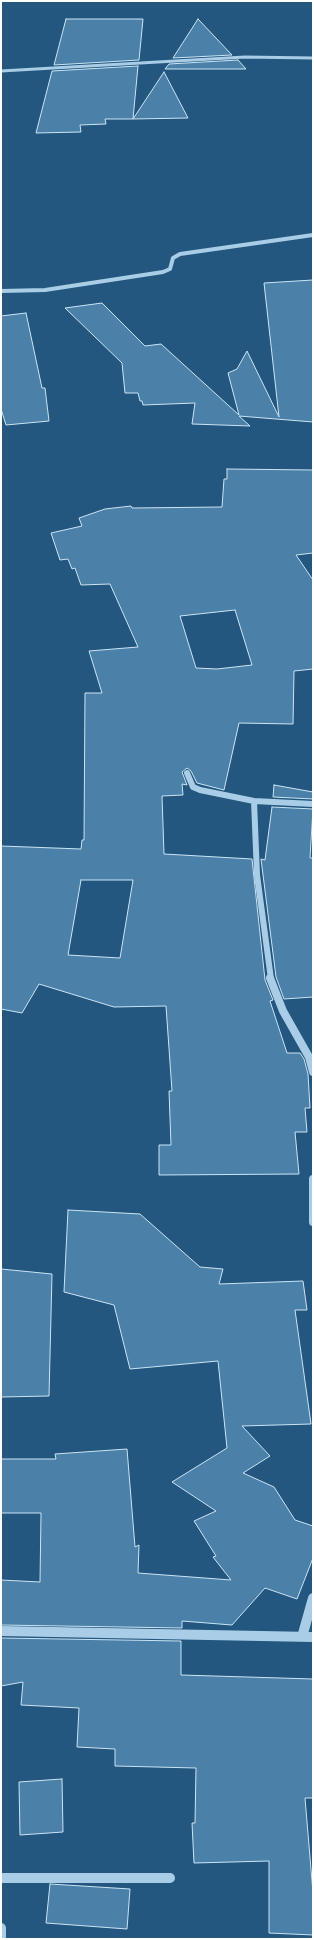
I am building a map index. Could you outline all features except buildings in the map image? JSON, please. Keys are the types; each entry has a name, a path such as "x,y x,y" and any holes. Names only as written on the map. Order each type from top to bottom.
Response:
{"street":[{"path":"1,71 246,57 313,58"},
{"path":"1,292 45,290 164,272 170,269 173,258 180,254 313,235"},
{"path":"187,773 194,787 200,790 254,802 313,804"},
{"path":"254,802 257,875 269,974 283,1011 309,1057 313,1072"},
{"path":"313,1179 313,1222"},
{"path":"302,1636 313,1598"},
{"path":"1,1631 313,1636"},
{"path":"1,1878 170,1878"},
{"path":"1,1928 1,1939"}]}
